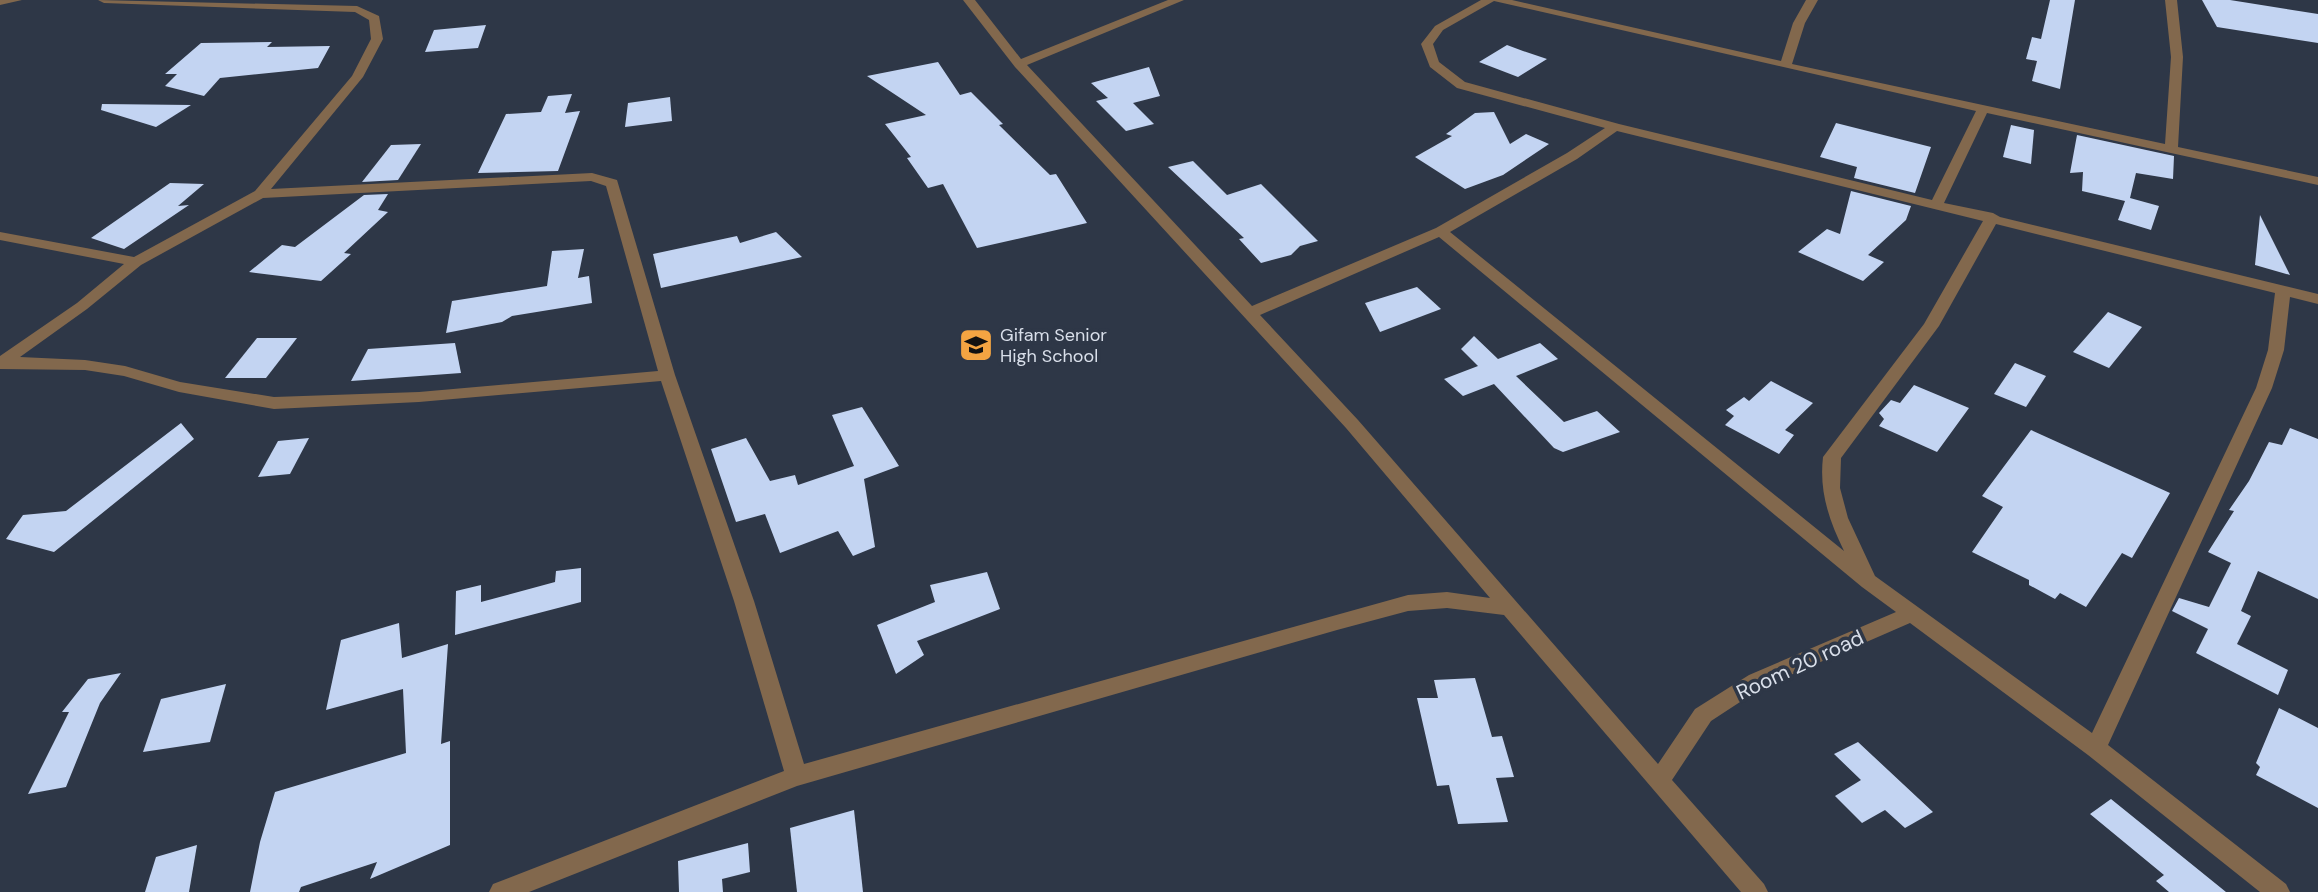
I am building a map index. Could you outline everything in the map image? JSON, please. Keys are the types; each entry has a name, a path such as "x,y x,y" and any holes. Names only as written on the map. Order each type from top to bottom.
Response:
{"street":[{"path":"0,2 16,0"},
{"path":"2,363 82,306 136,262 260,194 356,77 377,39 375,18 357,9 104,0"},
{"path":"969,0 1018,64 1352,424 1756,892"},
{"path":"1018,64 1178,0"},
{"path":"1489,0 1439,28 1427,44 1434,64 1461,85 1615,127 1937,204 2283,293 2318,299"},
{"path":"1498,0 1785,66 2318,181"},
{"path":"1785,66 1799,23 1812,0"},
{"path":"2171,0 2178,34 2180,74 2171,150"},
{"path":"1937,204 1983,109"},
{"path":"1250,313 1441,231 1572,156 1615,127"},
{"path":"260,194 592,177 612,183 667,375 744,601 797,776"},
{"path":"1869,582 1832,497 1828,475 1832,457 1931,326 1993,218"},
{"path":"1441,231 1869,582 2096,748 2278,892"},
{"path":"0,236 136,262"},
{"path":"2096,748 2264,388 2276,350 2283,293"},
{"path":"2,363 85,365 125,371 191,390 274,402 419,397 667,375"},
{"path":"501,892 699,812 797,776 1408,603 1447,600 1510,608"},
{"name":"Room 20 road","path":"1659,781 1703,715 1756,681 1913,613"}],"building":[{"path":"2050,0 2075,0 2060,89 2032,81 2037,61 2026,59 2032,37 2041,39"},
{"path":"2202,0 2230,0 2318,14 2318,43 2217,27"},
{"path":"486,25 478,48 425,52 434,30"},
{"path":"272,42 267,47 330,46 318,68 220,78 204,96 165,86 177,74 165,74 201,43"},
{"path":"1507,45 1547,59 1518,77 1479,62"},
{"path":"938,62 960,95 971,92 1003,124 999,125 1050,175 1056,174 1087,223 977,248 943,184 928,188 907,158 911,157 885,124 926,115 867,76"},
{"path":"1149,67 1160,96 1133,103 1154,124 1126,131 1096,101 1108,98 1091,83"},
{"path":"572,94 565,113 580,111 558,171 478,173 506,114 541,112 548,96"},
{"path":"670,97 672,121 625,127 628,103"},
{"path":"102,104 191,105 156,127 101,110"},
{"path":"1494,112 1510,144 1526,134 1549,144 1503,175 1465,189 1415,157 1452,136 1446,134 1475,113"},
{"path":"1836,123 1931,147 1915,193 1854,178 1857,167 1820,157"},
{"path":"2011,125 2034,130 2031,164 2003,157"},
{"path":"2077,135 2174,156 2173,179 2136,173 2130,198 2159,206 2151,230 2118,220 2125,201 2082,191 2083,172 2070,173"},
{"path":"421,144 398,180 362,182 391,145"},
{"path":"1193,161 1227,195 1261,184 1318,241 1300,246 1291,255 1261,263 1239,239 1244,238 1168,167"},
{"path":"170,183 204,184 178,206 189,205 124,249 91,238"},
{"path":"1851,191 1911,206 1906,220 1868,255 1884,262 1863,281 1798,252 1827,229 1840,234"},
{"path":"388,194 378,210 388,212 344,253 351,254 321,281 249,272 282,245 295,247 364,195"},
{"path":"2260,215 2290,275 2255,265"},
{"path":"776,232 802,257 661,288 653,254 737,236 740,243"},
{"path":"584,249 578,278 589,276 592,303 512,316 502,322 446,333 452,301 547,286 552,251"},
{"path":"1417,287 1441,309 1380,332 1365,303"},
{"path":"2108,312 2142,327 2109,368 2073,352"},
{"path":"1474,336 1498,359 1540,343 1558,359 1516,376 1564,422 1597,411 1620,432 1563,452 1554,448 1494,384 1463,396 1444,379 1478,366 1461,349"},
{"path":"257,338 297,338 266,378 225,378"},
{"path":"455,343 461,373 351,381 368,349"},
{"path":"2015,363 2046,376 2026,407 1994,394"},
{"path":"1771,381 1813,403 1785,430 1794,435 1779,454 1725,425 1734,416 1726,410 1744,397 1749,401"},
{"path":"1914,385 1969,408 1937,452 1879,426 1884,419 1879,413 1891,400 1900,403"},
{"path":"862,407 899,466 864,479 875,547 853,556 838,531 780,553 765,514 736,522 711,449 746,438 770,481 795,475 798,485 854,466 832,415"},
{"path":"181,423 194,439 54,552 6,539 23,515 66,511"},
{"path":"2290,428 2318,439 2318,599 2258,571 2241,611 2251,616 2237,644 2288,670 2278,695 2196,653 2208,629 2172,611 2179,598 2209,607 2231,563 2208,552 2234,511 2229,510 2249,481 2269,442 2282,445"},
{"path":"2031,430 2170,493 2132,558 2122,553 2086,607 2060,593 2055,599 2029,585 2029,580 1972,552 2003,507 1982,496"},
{"path":"309,438 290,474 258,477 278,441"},
{"path":"581,568 581,602 455,635 456,591 481,585 481,602 555,582 556,571"},
{"path":"987,572 1000,609 917,641 924,655 896,674 877,625 935,602 930,585"},
{"path":"399,623 402,658 448,644 441,744 450,741 450,845 370,879 377,862 301,887 299,892 250,892 260,842 275,792 406,753 403,689 326,710 341,640"},
{"path":"121,673 100,703 66,787 28,794 69,712 62,712 88,679"},
{"path":"1475,678 1492,737 1502,736 1514,777 1496,778 1508,822 1458,824 1449,785 1437,786 1417,698 1438,698 1434,680"},
{"path":"226,684 210,742 143,752 161,699"},
{"path":"2279,708 2318,728 2318,808 2256,775 2260,767 2256,763"},
{"path":"1858,742 1933,812 1905,828 1885,810 1862,823 1835,796 1861,780 1834,754"},
{"path":"2111,799 2226,892 2169,892 2156,881 2164,875 2090,814"},
{"path":"854,810 863,892 797,892 790,828"},
{"path":"748,843 750,872 722,879 723,892 679,892 678,861"},
{"path":"197,845 189,892 145,892 156,857"}],"place":[{"name":"Gifam Senior High School","path":"976,345"}]}
